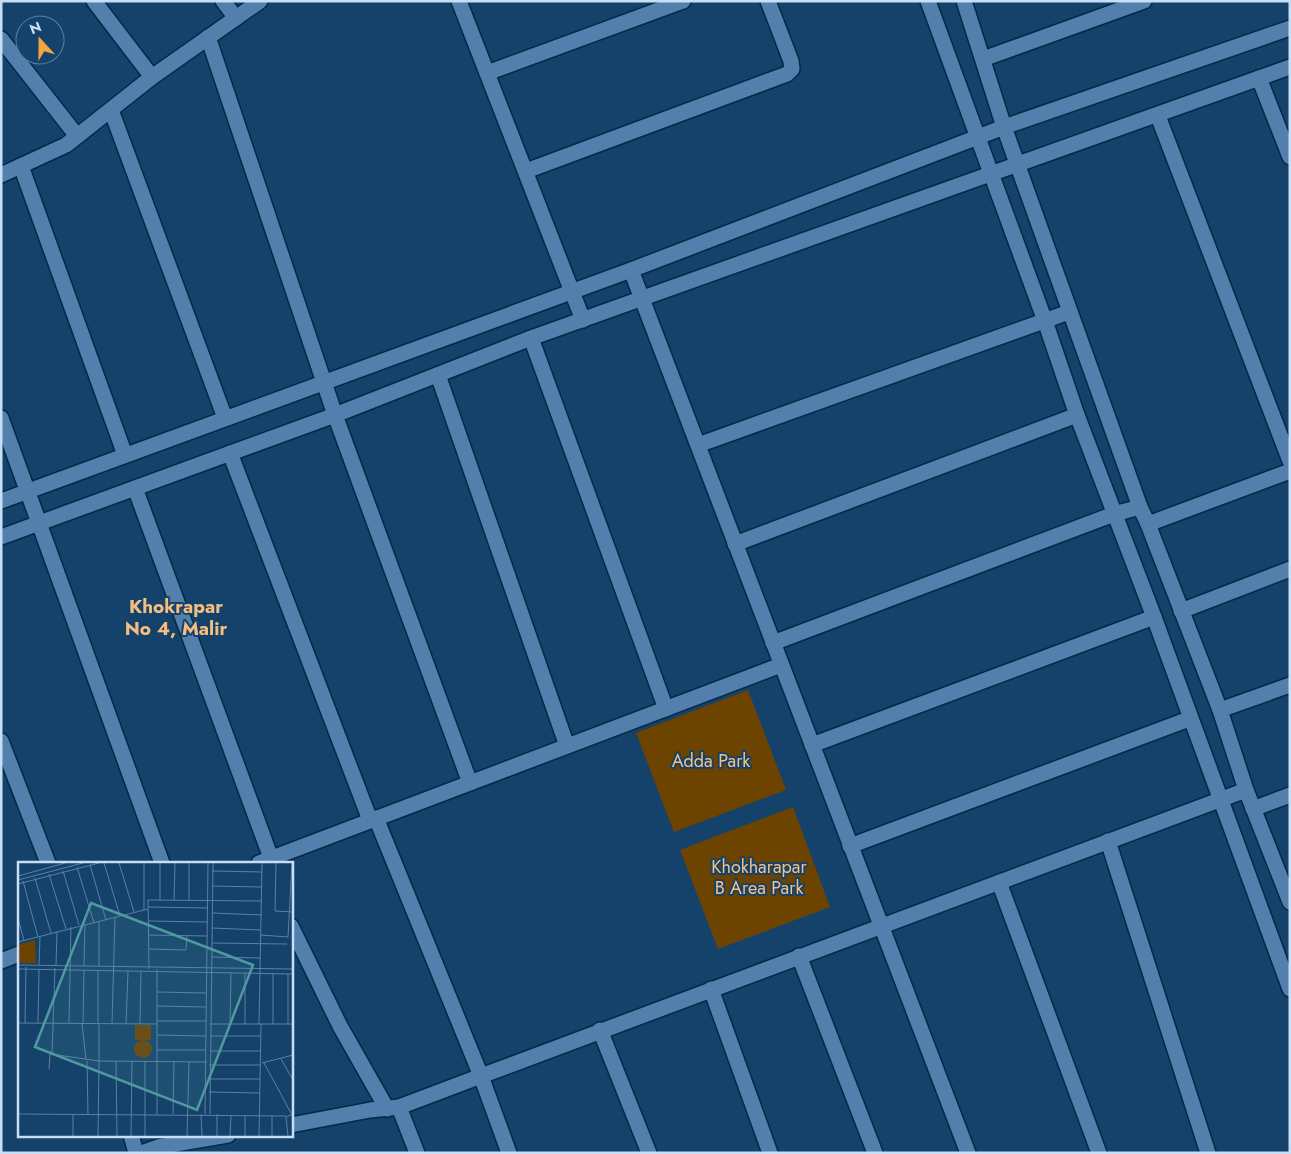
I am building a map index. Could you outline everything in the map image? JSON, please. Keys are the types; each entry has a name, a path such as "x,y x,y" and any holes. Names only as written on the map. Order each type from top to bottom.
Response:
{"street":[{"path":"94,1 152,77"},
{"path":"223,1 236,18"},
{"path":"1,175 66,145 152,77 260,1"},
{"path":"459,1 584,320"},
{"path":"487,73 683,1"},
{"path":"526,171 787,74 792,69 791,61 768,1"},
{"path":"928,1 979,137 1077,415 1154,617 1189,719 1290,989"},
{"path":"964,1 1004,127 1069,312 1140,507 1220,710 1253,809 1290,902"},
{"path":"983,59 1144,1"},
{"path":"1,501 631,270 1004,127 1290,28"},
{"path":"208,37 335,415 470,783"},
{"path":"1,39 77,136"},
{"path":"1,537 335,415 531,338 1018,166 1290,67"},
{"path":"1260,78 1290,158"},
{"path":"111,110 225,418"},
{"path":"1158,116 1290,462"},
{"path":"21,166 125,455"},
{"path":"631,270 968,1153"},
{"path":"698,445 1069,312"},
{"path":"531,338 666,709"},
{"path":"438,375 567,746"},
{"path":"735,544 1077,415"},
{"path":"1,418 162,862"},
{"path":"230,453 373,819 481,1076 509,1153"},
{"path":"1148,524 1290,471"},
{"path":"135,488 265,861 782,665"},
{"path":"773,643 1114,514 1140,507"},
{"path":"1181,612 1290,569"},
{"path":"812,745 1154,617"},
{"path":"1220,710 1290,684"},
{"path":"850,846 1189,719"},
{"path":"1,741 48,862"},
{"path":"292,1124 393,1108 1246,790"},
{"path":"1253,809 1290,794"},
{"path":"1108,841 1208,1153"},
{"path":"999,882 1099,1153"},
{"path":"292,928 340,1026 393,1108 417,1153"},
{"path":"1,961 18,954"},
{"path":"799,956 875,1153"},
{"path":"712,989 770,1153"},
{"path":"600,1030 648,1153"},
{"path":"131,1136 136,1153"},
{"path":"141,1153 158,1147 222,1136"}],"green space":[{"name":"Adda Park","path":"748,690 786,790 674,832 636,733"},
{"name":"Khokharapar B Area Park","path":"793,807 830,907 718,949 680,850"}],"district":[{"name":"Khokrapar No 4, Malir","path":"176,617"}]}
